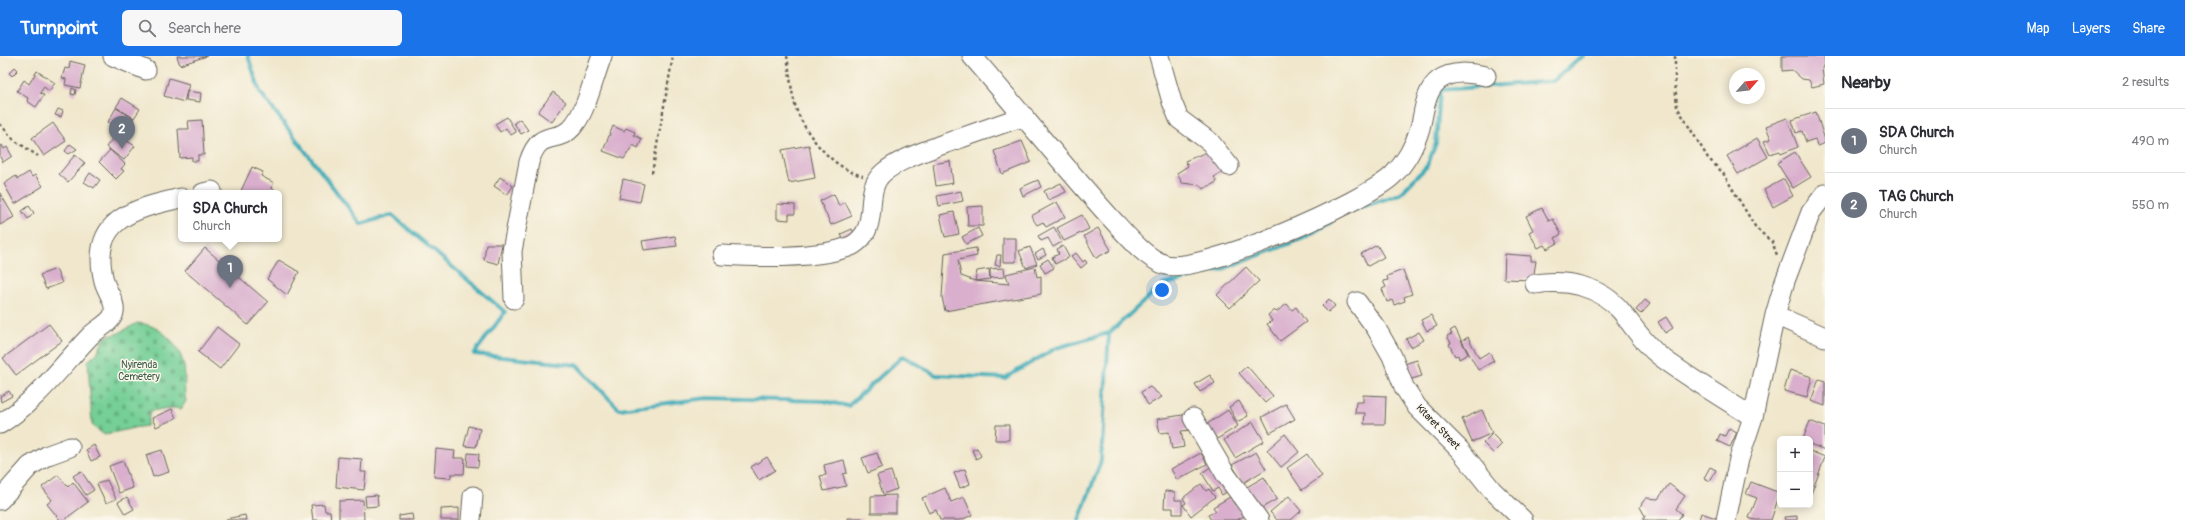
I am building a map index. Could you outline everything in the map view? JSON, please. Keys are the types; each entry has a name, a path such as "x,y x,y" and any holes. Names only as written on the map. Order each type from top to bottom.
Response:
{"street":[{"path":"113,56 146,70"},
{"path":"514,299 512,251 533,149 543,139 567,132 579,119 602,56"},
{"path":"972,56 1024,116 1048,149 1121,230 1153,258 1165,265 1176,266 1192,265 1291,230 1346,204 1375,188 1392,176 1409,156 1433,86 1450,75 1466,74 1486,76"},
{"path":"1160,56 1172,102 1179,119 1210,142 1229,166"},
{"path":"722,255 753,257 803,254 852,246 859,240 868,226 873,188 877,179 883,173 899,163 922,153 973,133 1024,116"},
{"path":"1726,520 1739,459 1753,418 1775,315 1785,281 1811,212 1825,194"},
{"path":"0,424 26,405 89,338 112,317 115,311 114,304 105,287 100,263 101,245 109,230 134,210 178,199"},
{"path":"1535,284 1555,283 1577,285 1606,297 1620,311 1640,337 1660,356 1715,395 1753,418"},
{"name":"Kitaret Street","path":"1357,302 1376,328 1392,356 1404,387 1417,407 1460,450 1492,490 1523,520"},
{"path":"1775,315 1825,337"},
{"path":"1193,418 1226,475 1259,520"},
{"path":"0,500 30,466 48,455 70,447"},
{"path":"471,520 473,496"}],"path":[{"path":"652,173 673,56"},
{"path":"787,56 797,110 812,137 832,160 858,175 877,179"},
{"path":"1675,56 1674,83 1678,107 1708,158 1723,173 1756,228 1772,242 1778,259"},
{"path":"0,124 14,140 38,156"}],"green space":[{"name":"Nyirenda Cemetery","path":"137,323 145,324 161,331 173,343 182,359 184,367 186,401 181,409 169,408 150,411 147,426 103,434 92,425 88,361 97,353 105,337 119,333"}],"building":[{"path":"177,56 207,56 180,65"},
{"path":"1782,56 1824,56 1825,62 1822,68 1824,84 1812,87 1809,80 1802,79 1792,70 1782,71"},
{"path":"70,61 85,65 80,88 65,85 66,79 62,78 65,68 69,69"},
{"path":"15,67 18,70 12,76 9,73"},
{"path":"37,71 55,83 49,91 44,87 40,93 44,95 36,107 27,101 28,98 17,91 24,80 29,84"},
{"path":"169,78 189,84 184,102 164,96"},
{"path":"72,88 76,90 75,95 71,94"},
{"path":"187,91 201,93 200,102 186,100"},
{"path":"553,92 566,102 552,122 538,112"},
{"path":"122,98 140,109 134,118 116,107"},
{"path":"116,108 134,119 126,133 108,122"},
{"path":"58,109 63,111 61,117 55,115"},
{"path":"1816,112 1825,140 1825,143 1817,146 1815,139 1806,142 1802,131 1796,133 1792,120"},
{"path":"507,117 516,132 511,135 506,128 500,132 495,124"},
{"path":"1787,118 1798,147 1781,154 1780,151 1770,154 1764,141 1771,139 1766,126"},
{"path":"520,119 528,130 521,134 514,123"},
{"path":"202,120 204,155 198,155 198,161 192,161 192,157 180,158 178,129 189,129 188,121"},
{"path":"53,123 66,141 44,156 32,138"},
{"path":"613,126 624,131 626,128 635,132 634,135 642,139 638,148 633,145 624,159 603,151"},
{"path":"116,134 135,146 124,160 106,147"},
{"path":"1757,138 1768,157 1738,174 1727,156"},
{"path":"1022,141 1031,162 1002,174 994,151"},
{"path":"70,144 77,149 69,154 65,151"},
{"path":"2,145 4,149 7,147 12,156 3,162 0,157 0,146"},
{"path":"809,145 815,178 789,183 782,150"},
{"path":"110,150 125,164 121,169 124,171 116,179 99,162"},
{"path":"1209,151 1222,173 1214,177 1217,182 1203,189 1200,185 1182,183 1177,173 1188,166 1185,161"},
{"path":"1795,152 1811,177 1793,188 1777,163"},
{"path":"75,155 85,163 68,182 59,174"},
{"path":"950,161 953,183 936,186 933,164"},
{"path":"252,167 263,172 261,176 274,183 271,188 275,190 241,190"},
{"path":"29,172 32,177 35,175 43,186 15,204 4,184 16,176 18,179"},
{"path":"90,173 100,180 94,188 84,182"},
{"path":"500,177 513,186 507,195 494,186"},
{"path":"623,179 644,184 640,202 619,198"},
{"path":"1784,179 1793,196 1773,207 1764,190"},
{"path":"1038,180 1041,187 1023,196 1020,188"},
{"path":"1061,183 1066,192 1048,200 1044,191"},
{"path":"961,191 963,201 939,206 937,196"},
{"path":"0,193 14,217 0,225"},
{"path":"834,194 839,206 845,202 852,216 831,225 820,201"},
{"path":"1057,202 1065,217 1046,227 1043,222 1037,225 1031,216"},
{"path":"777,204 795,205 795,214 789,214 789,220 777,219"},
{"path":"29,206 34,213 28,219 22,211"},
{"path":"983,206 983,226 968,226 967,207"},
{"path":"1542,208 1549,221 1553,219 1561,234 1555,238 1558,243 1547,249 1544,245 1538,248 1529,232 1533,230 1526,216"},
{"path":"954,212 959,234 945,237 940,215"},
{"path":"1082,215 1089,229 1064,241 1057,228"},
{"path":"1054,227 1062,242 1053,247 1048,238 1041,241 1038,236"},
{"path":"978,228 982,236 966,244 962,237"},
{"path":"1098,228 1111,250 1096,258 1084,236"},
{"path":"852,229 856,237 844,242 841,234"},
{"path":"675,236 677,246 644,250 642,241"},
{"path":"1003,238 1016,238 1016,262 1003,262"},
{"path":"486,244 502,244 498,264 484,260"},
{"path":"1377,245 1384,257 1368,266 1361,254"},
{"path":"1063,246 1069,257 1055,264 1052,257 1059,254 1057,249"},
{"path":"1030,247 1037,264 1026,268 1019,251"},
{"path":"205,248 268,302 248,325 185,271"},
{"path":"976,248 977,256 958,260 961,276 975,281 1009,284 1006,274 1035,267 1037,277 1041,276 1041,294 945,311 942,297 945,253"},
{"path":"1043,249 1046,255 1038,259 1035,254"},
{"path":"1076,253 1083,262 1085,260 1087,263 1081,268 1071,256"},
{"path":"1505,254 1531,256 1531,261 1536,261 1533,280 1504,279"},
{"path":"997,255 1001,255 1000,266 995,265"},
{"path":"1048,259 1054,268 1045,273 1040,264"},
{"path":"279,260 299,272 287,295 267,279"},
{"path":"1246,267 1259,281 1230,308 1217,295"},
{"path":"1004,268 1005,277 990,278 990,269"},
{"path":"56,269 62,283 46,289 40,275"},
{"path":"989,269 990,279 975,281 977,271"},
{"path":"1403,270 1412,294 1404,297 1405,301 1394,305 1392,300 1387,302 1382,289 1386,287 1383,281 1388,280 1387,276"},
{"path":"1329,299 1335,306 1328,312 1322,306"},
{"path":"1645,300 1650,304 1641,314 1636,310"},
{"path":"1287,304 1292,310 1296,307 1306,322 1280,341 1267,324 1272,321 1268,315 1274,310 1276,312"},
{"path":"1431,315 1437,326 1427,331 1421,320"},
{"path":"1666,317 1673,328 1665,333 1658,322"},
{"path":"49,324 62,341 16,375 3,358"},
{"path":"217,327 239,344 220,369 198,352"},
{"path":"1455,328 1468,354 1459,359 1458,355 1455,356 1447,336 1452,334 1450,331"},
{"path":"1419,332 1424,340 1411,347 1406,339"},
{"path":"1468,337 1479,358 1489,352 1494,361 1478,370 1462,341"},
{"path":"1417,360 1422,376 1408,380 1404,364"},
{"path":"1247,366 1273,396 1265,403 1239,373"},
{"path":"1790,370 1812,377 1807,397 1784,391"},
{"path":"1210,375 1215,383 1200,392 1195,384"},
{"path":"1819,379 1825,381 1825,406 1811,401"},
{"path":"1150,387 1162,397 1148,405 1141,392"},
{"path":"9,391 12,396 1,402 0,396"},
{"path":"1363,395 1386,396 1385,424 1364,424 1365,413 1355,413 1356,402 1363,402"},
{"path":"1239,401 1248,416 1237,422 1229,407"},
{"path":"1286,404 1295,419 1270,433 1262,417"},
{"path":"172,409 176,418 156,427 152,418"},
{"path":"1228,410 1238,426 1217,439 1207,424"},
{"path":"1482,410 1492,433 1472,442 1462,419"},
{"path":"1189,414 1192,430 1181,431 1184,447 1172,449 1169,432 1160,433 1157,419"},
{"path":"1810,421 1825,427 1825,450 1813,445 1813,436 1804,436"},
{"path":"1253,422 1264,441 1235,458 1224,440"},
{"path":"996,425 1009,425 1009,440 995,440"},
{"path":"469,426 480,429 476,447 464,446"},
{"path":"1729,428 1737,432 1730,447 1717,441 1720,434 1725,436"},
{"path":"1285,434 1299,452 1281,467 1267,450"},
{"path":"1492,434 1502,444 1493,453 1483,443"},
{"path":"94,445 100,457 91,461 86,450"},
{"path":"977,448 981,456 976,459 972,450"},
{"path":"436,449 455,451 454,458 465,458 464,474 451,474 451,478 434,477"},
{"path":"162,450 169,472 153,477 146,455"},
{"path":"1256,452 1266,469 1243,483 1232,465"},
{"path":"1813,452 1825,457 1813,489"},
{"path":"468,453 479,454 478,467 467,466"},
{"path":"877,453 882,467 868,473 862,458"},
{"path":"1201,453 1207,464 1177,480 1171,469"},
{"path":"1307,454 1322,476 1302,490 1287,468"},
{"path":"338,457 362,459 361,472 366,472 364,490 336,487"},
{"path":"767,457 775,470 759,480 751,467"},
{"path":"844,460 847,473 843,474 846,486 824,491 820,476 826,475 824,465"},
{"path":"123,461 133,488 119,493 109,466"},
{"path":"1212,466 1228,491 1222,495 1218,488 1213,491 1202,473"},
{"path":"1710,467 1716,470 1710,481 1704,478"},
{"path":"965,469 970,484 960,488 954,473"},
{"path":"81,471 94,490 86,495 73,476"},
{"path":"891,471 897,489 883,494 877,475"},
{"path":"58,475 68,487 73,482 88,502 64,520 60,520 47,504 52,500 42,487"},
{"path":"1264,477 1277,499 1260,509 1247,487"},
{"path":"107,480 116,499 106,503 97,484"},
{"path":"1751,482 1777,492 1777,502 1771,520 1755,520 1749,518 1757,498 1746,494"},
{"path":"1201,484 1206,491 1209,489 1215,497 1191,516 1183,505 1186,503 1183,498"},
{"path":"1669,484 1685,496 1676,509 1682,514 1678,520 1643,520 1645,516 1640,507 1642,503 1646,498 1658,499"},
{"path":"945,488 951,502 964,497 972,515 961,520 940,520 936,510 929,513 922,498"},
{"path":"1165,491 1175,492 1175,500 1182,500 1182,514 1173,514 1173,508 1164,508"},
{"path":"377,495 378,506 366,507 365,496"},
{"path":"896,495 896,513 871,513 871,496"},
{"path":"1289,496 1301,511 1291,520 1277,520 1270,512"},
{"path":"127,497 134,509 125,514 118,502"},
{"path":"1230,497 1235,505 1237,504 1244,516 1237,520 1211,520 1208,515 1216,511 1213,507"},
{"path":"363,500 364,520 339,520 339,501"},
{"path":"324,504 325,511 330,511 331,520 313,520 311,505"},
{"path":"459,508 459,520 441,520 441,509"},
{"path":"1701,513 1719,519 1719,520 1699,520"},
{"path":"412,514 413,520 399,520 399,516"},
{"path":"245,515 246,520 226,520 226,519"},
{"path":"1797,516 1797,520 1785,520 1784,517"},
{"path":"848,518 862,518 862,520 848,520"}],"waterway":[{"path":"248,56 260,92 361,224 392,215 505,312 474,354 577,365 619,409 707,398 824,401 848,406 903,356 936,375 1005,378 1056,348 1109,333"},
{"path":"1356,209 1400,194 1427,166 1436,143 1440,90 1553,81 1583,56"},
{"path":"1079,520 1101,461 1109,333 1162,285 1223,269 1302,239 1331,222"}],"place":[{"name":"TAG Church","path":"122,149"},
{"name":"SDA Church","path":"230,288"}]}
